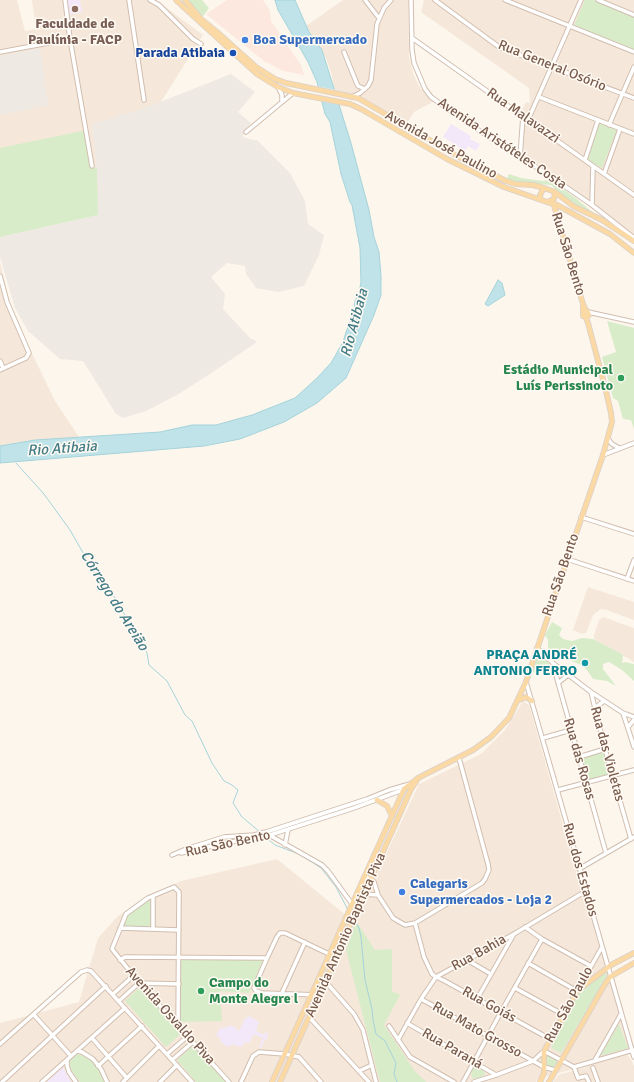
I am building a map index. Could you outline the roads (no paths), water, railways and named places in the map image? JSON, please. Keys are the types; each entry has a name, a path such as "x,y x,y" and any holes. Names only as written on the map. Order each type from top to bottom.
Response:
{"main road":[{"name":"Avenida José Paulino","path":"176,0 257,74 278,88 293,93 340,102 361,109 452,162 504,187 541,200"},
{"name":"Avenida José Paulino","path":"185,0 201,19 256,67 275,79 286,83 352,97 366,102 392,119 457,156 506,180 515,184 534,185 544,188"},
{"path":"634,240 602,220 573,206 555,192 544,188 540,195 541,200 553,204 610,234 634,253"},
{"path":"553,204 555,192"},
{"path":"547,202 554,198"},
{"name":"Rua São Bento","path":"404,789 477,747 500,729 509,718 526,682 608,439 612,422 611,413 587,314 553,204"},
{"path":"518,700 526,698 532,701"},
{"name":"Avenida Antonio Baptista Piva","path":"280,1082 411,786"},
{"name":"Avenida Antonio Baptista Piva","path":"272,1082 404,789"},
{"path":"377,800 387,806 392,816"},
{"path":"368,868 374,871"},
{"path":"342,926 349,928"},
{"path":"577,991 608,968 634,953"},
{"path":"549,1082 610,977 634,963"},
{"name":"Rua São Paulo","path":"544,1050 577,991"},
{"path":"540,1082 544,1067 544,1050"}],"street":[{"path":"65,0 70,40 92,166"},
{"path":"129,0 144,100"},
{"path":"150,0 159,5 193,39 201,44"},
{"path":"365,0 379,18"},
{"path":"352,97 365,89 371,80 377,24 384,8 391,0"},
{"name":"Avenida Aristóteles Costa","path":"411,0 414,63 425,89 431,97 469,124 550,176 592,206 634,240"},
{"name":"Rua General Osório","path":"435,0 499,47 634,98"},
{"path":"505,0 634,52"},
{"path":"528,120 581,0"},
{"path":"598,0 634,14"},
{"name":"Rua Malavazzi","path":"412,38 634,195"},
{"path":"0,52 70,40"},
{"path":"344,52 358,86 365,89"},
{"path":"609,125 634,67"},
{"path":"278,88 282,94 282,101"},
{"path":"246,132 293,93"},
{"path":"539,97 634,134"},
{"path":"520,157 523,116"},
{"path":"585,160 598,120"},
{"path":"604,174 620,129"},
{"path":"592,206 593,166"},
{"path":"0,276 4,300 29,352 26,358 2,369 0,361"},
{"path":"587,314 599,313 634,322"},
{"path":"608,439 612,444 620,448"},
{"path":"603,455 634,443"},
{"path":"581,517 634,534"},
{"path":"567,559 634,581"},
{"path":"627,579 634,560"},
{"path":"537,648 554,664 591,692 623,713 634,717"},
{"name":"Rua das Rosas","path":"554,664 578,757 606,853"},
{"path":"558,684 568,675"},
{"name":"Rua dos Estados","path":"526,682 634,1057"},
{"name":"Rua das Violetas","path":"591,692 605,749 633,838"},
{"path":"595,708 604,701"},
{"path":"623,713 634,747"},
{"path":"628,727 634,720"},
{"path":"543,738 571,730"},
{"path":"578,757 605,749"},
{"path":"364,877 371,879 375,884 378,895 389,913 396,921 405,925 416,923 482,883 487,874 488,864 459,758"},
{"path":"558,790 634,770"},
{"name":"Rua São Bento","path":"404,789 377,800 368,801 266,832 254,835 224,837 172,855 226,843 270,836 368,801 389,790 411,786"},
{"path":"285,845 288,830"},
{"path":"266,832 285,845 322,865 328,871 350,909"},
{"path":"224,837 226,843"},
{"path":"579,869 633,838"},
{"path":"178,930 120,928 126,914 154,896 172,887 177,888 179,892 178,1025"},
{"name":"Rua Bahia","path":"398,1040 421,999 436,977 514,934 586,891"},
{"path":"358,892 378,895"},
{"path":"153,929 154,896"},
{"name":"Rua Goiás","path":"416,923 424,957 432,974 550,1039"},
{"path":"525,927 542,939 591,966"},
{"name":"Avenida Osvaldo Piva","path":"120,928 112,949 139,983 229,1082"},
{"path":"319,995 258,992 254,988 278,934 280,933 285,933 329,954"},
{"path":"477,999 514,934"},
{"path":"463,1082 542,939"},
{"path":"282,993 305,942"},
{"name":"Rua São Paulo","path":"577,991 602,947"},
{"path":"120,960 125,957 267,958"},
{"path":"467,960 491,974"},
{"path":"528,963 577,991"},
{"name":"Avenida Osvaldo Piva","path":"34,1015 81,972 87,970 91,971 192,1082"},
{"path":"113,994 133,976"},
{"path":"325,981 354,1014 363,1030 376,1082"},
{"path":"119,1001 139,983 179,984"},
{"path":"2,1082 51,1035 106,986"},
{"path":"515,988 564,1015"},
{"name":"Rua Mato Grosso","path":"421,999 487,1037 533,1061"},
{"path":"42,1082 125,1008"},
{"path":"595,1060 621,1014"},
{"path":"0,1044 34,1015 71,1056"},
{"path":"309,1017 369,1082"},
{"name":"Rua Paraná","path":"407,1023 496,1075"},
{"path":"98,1066 142,1026"},
{"path":"389,1026 410,1057 454,1082"},
{"path":"167,1054 188,1036"},
{"path":"92,1038 127,1078"},
{"path":"172,1060 193,1042"},
{"path":"123,1082 160,1046"},
{"path":"544,1050 574,1067 578,1078 586,1076 589,1082"},
{"name":"Rua São Paulo","path":"474,1082 533,1061 544,1050"},
{"path":"574,1067 633,1050"},
{"path":"77,1051 88,1056 98,1066 107,1082"},
{"path":"240,1082 253,1056 255,1053 259,1052 292,1055 301,1059 321,1082"},
{"path":"67,1060 68,1072 76,1082"},
{"path":"533,1061 544,1067 555,1070"},
{"path":"160,1082 177,1065"},
{"path":"359,1071 372,1065"},
{"path":"593,1068 598,1082"}],"water":[{"name":"Rio Atibaia","path":"275,0 295,0 309,32 322,50 351,143 379,252 381,295 374,315 346,378 317,403 284,422 240,439 204,446 0,463 0,446 35,440 160,432 192,425 216,425 252,415 295,398 331,363 343,342 354,312 355,301 359,293 361,282 360,248 352,205 341,174 330,122 325,114 317,82 308,62 278,10"},
{"path":"498,280 502,283 505,295 488,306 485,304"}],"waterway":[{"name":"Córrego do Areião","path":"16,463 44,494 70,530 94,572 115,598 147,653 149,665 167,681 185,715 192,721 212,763 224,781 238,790 233,803 242,817 260,832"},
{"name":"Córrego do Areião","path":"265,837 275,845 299,854"},
{"name":"Córrego do Areião","path":"304,857 321,868 336,887 348,910"},
{"name":"Córrego do Areião","path":"355,921 359,928 361,937 365,980 376,1034 385,1041 396,1063 394,1074 397,1082"}],"place":[{"name":"Faculdade de Paulínia - FACP","path":"75,9"},
{"name":"Boa Supermercado","path":"245,40"},
{"name":"Parada Atibaia","path":"233,53"},
{"name":"Estádio Municipal Luís Perissinoto","path":"621,378"},
{"name":"PRAÇA ANDRÉ ANTONIO FERRO","path":"585,663"},
{"name":"Calegaris Supermercados - Loja 2","path":"402,892"},
{"name":"Campo do Monte Alegre l","path":"201,991"}]}
